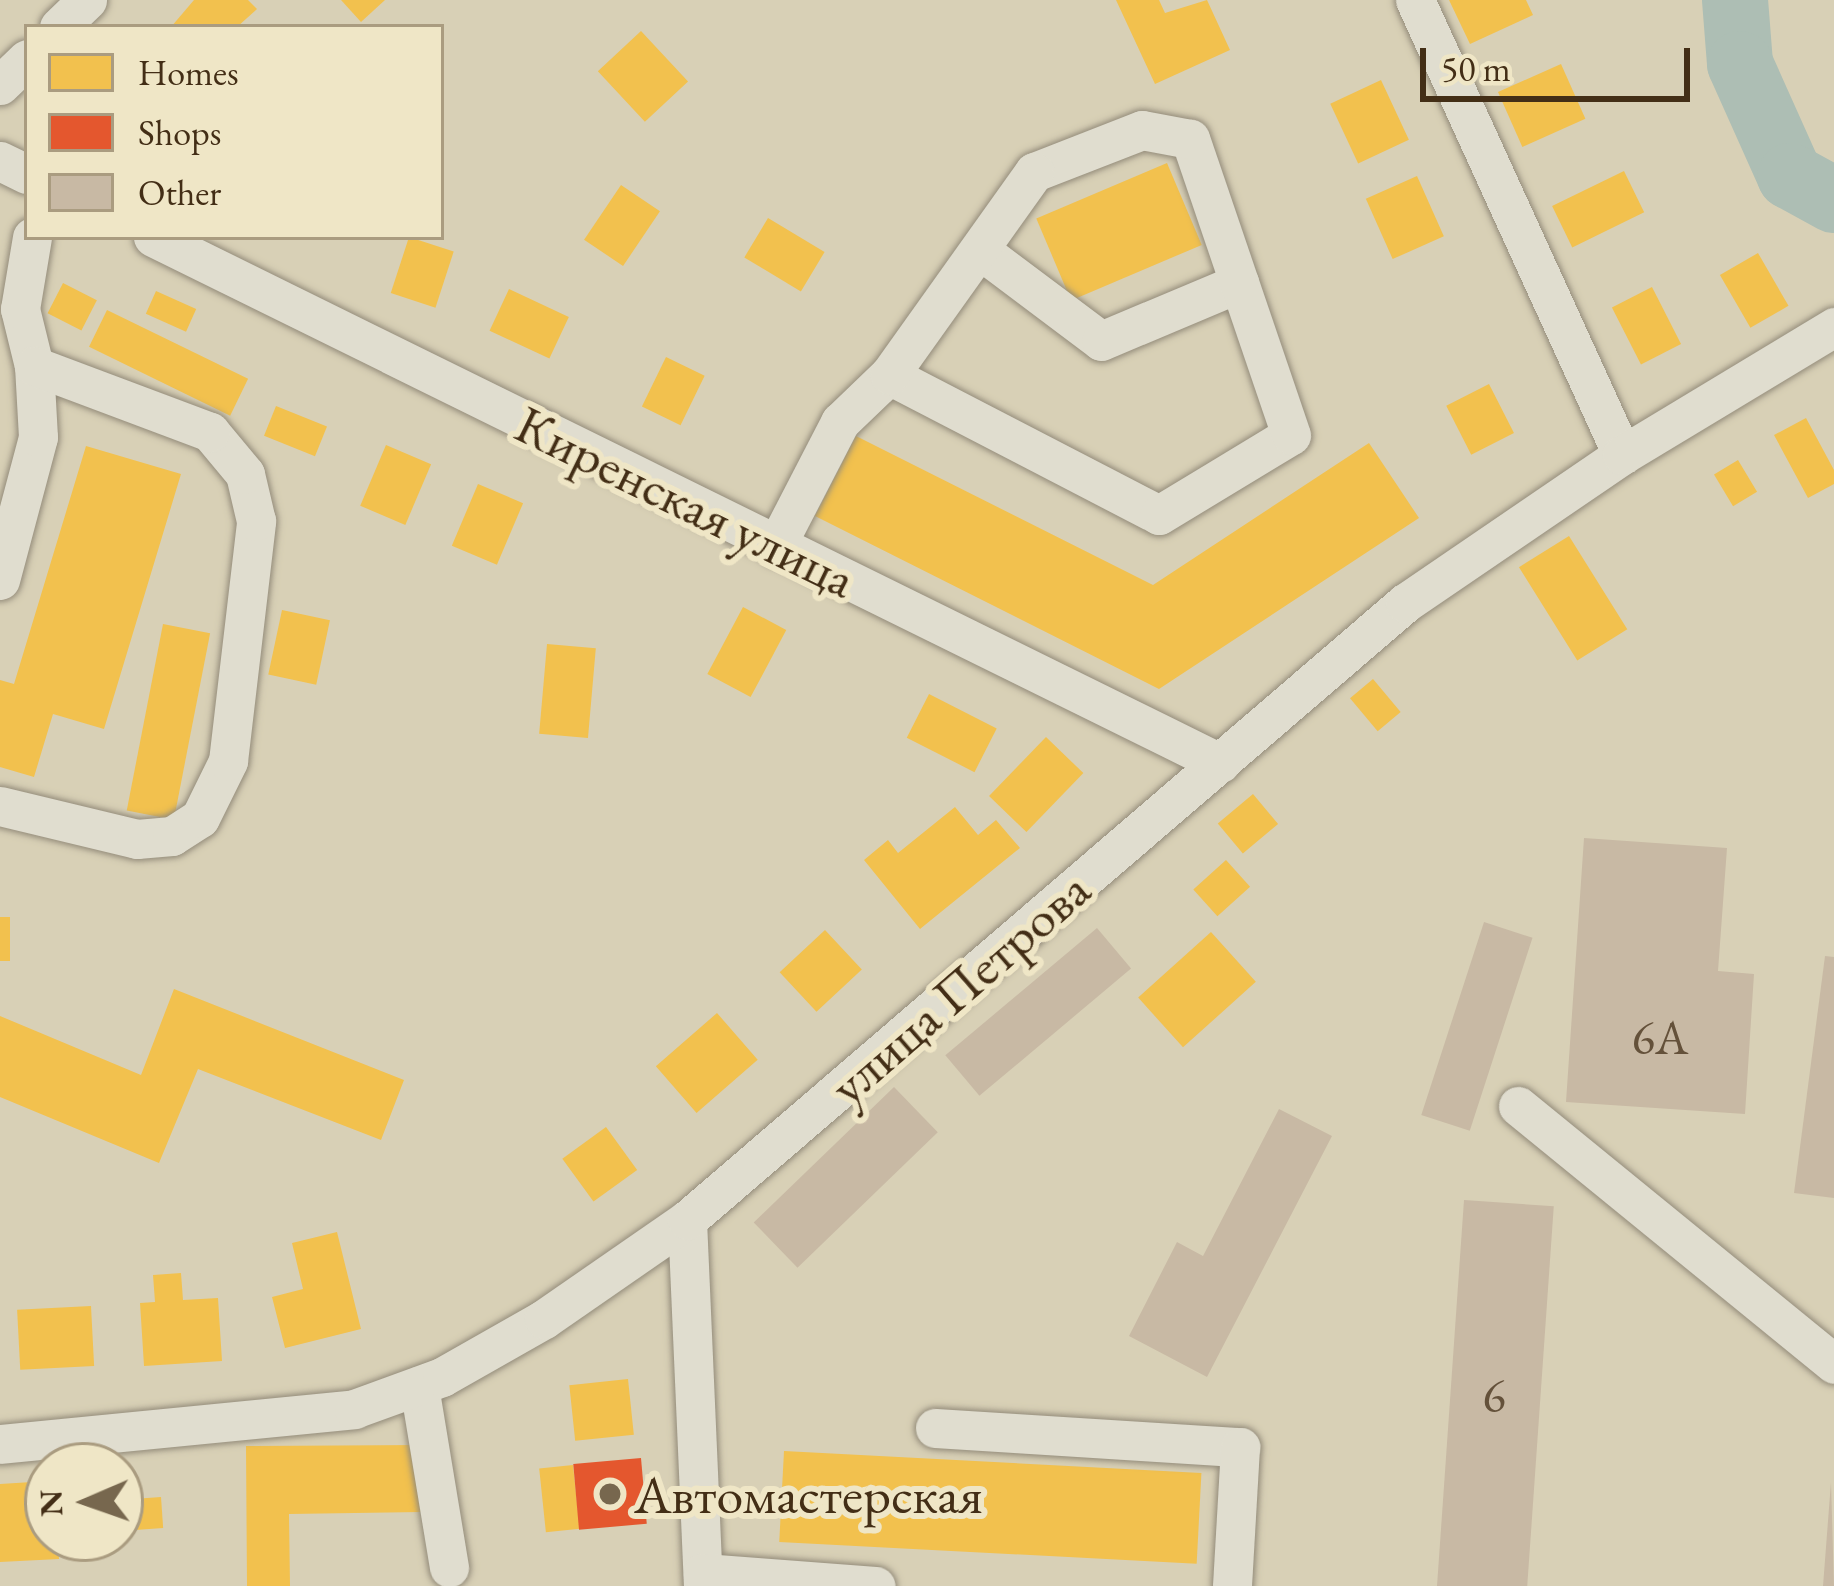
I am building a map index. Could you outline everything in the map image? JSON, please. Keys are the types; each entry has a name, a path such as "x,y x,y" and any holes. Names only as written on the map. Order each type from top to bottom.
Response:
{"street":[{"path":"62,24 87,0"},
{"path":"1415,0 1622,455"},
{"path":"0,85 24,62"},
{"path":"776,546 840,422 889,375 1034,172 1142,130 1190,140 1291,435 1159,515 889,375"},
{"path":"0,580 38,437 34,366 20,309 32,240"},
{"name":"Киренская улица","path":"159,240 1220,763"},
{"path":"980,250 1101,341 1239,283"},
{"name":"улица Петрова","path":"0,1444 354,1409 418,1386 544,1319 687,1220 1405,603 1622,455 1834,327"},
{"path":"0,806 137,838 172,836 200,818 228,761 256,521 244,474 211,432 34,366"},
{"path":"1518,1106 1834,1364"},
{"path":"687,1220 703,1580 876,1586"},
{"path":"418,1386 449,1568"},
{"path":"935,1428 1240,1447 1232,1586"}],"building: Homes":[{"path":"194,0 248,0 257,9 240,24 174,24"},
{"path":"341,0 385,0 361,22"},
{"path":"1116,0 1159,0 1165,13 1207,0 1230,50 1155,84"},
{"path":"1449,0 1526,0 1533,15 1470,44"},
{"path":"641,31 688,81 645,122 598,71"},
{"path":"1561,64 1585,119 1522,147 1498,92"},
{"path":"1381,80 1409,140 1358,163 1330,104"},
{"path":"1167,163 1202,245 1071,300 1036,218"},
{"path":"1624,171 1644,212 1572,247 1552,206"},
{"path":"1417,176 1444,236 1393,259 1366,199"},
{"path":"621,185 660,211 623,266 584,240"},
{"path":"768,218 825,252 801,291 744,257"},
{"path":"408,240 454,252 435,308 391,293"},
{"path":"1758,253 1788,306 1750,328 1720,275"},
{"path":"63,283 97,300 81,331 48,313"},
{"path":"1652,287 1681,344 1641,364 1612,307"},
{"path":"509,289 569,317 549,359 490,331"},
{"path":"156,291 196,309 186,332 146,314"},
{"path":"107,310 248,379 230,416 89,347"},
{"path":"666,357 705,376 681,425 642,406"},
{"path":"1489,384 1514,433 1471,455 1446,406"},
{"path":"276,406 327,427 315,456 264,436"},
{"path":"1806,418 1834,470 1834,484 1808,498 1774,435"},
{"path":"856,436 1153,585 1369,443 1419,518 1159,689 815,516"},
{"path":"386,445 431,464 405,525 360,506"},
{"path":"86,446 181,474 104,729 53,714 34,777 0,767 0,680 14,684"},
{"path":"1738,460 1757,492 1733,506 1714,474"},
{"path":"478,484 523,503 497,565 452,546"},
{"path":"1569,536 1627,629 1577,661 1519,567"},
{"path":"743,607 786,630 751,697 707,674"},
{"path":"282,610 330,620 316,685 268,675"},
{"path":"163,624 210,633 174,820 127,811"},
{"path":"547,644 596,648 588,738 539,734"},
{"path":"1373,679 1401,712 1378,731 1350,698"},
{"path":"929,694 997,729 974,772 907,738"},
{"path":"1046,737 1083,773 1026,832 989,796"},
{"path":"1253,794 1278,824 1243,853 1218,824"},
{"path":"955,807 978,835 996,820 1020,848 920,929 864,860 888,840 898,853"},
{"path":"1226,860 1250,887 1217,916 1193,889"},
{"path":"0,917 10,917 10,961 0,961"},
{"path":"825,930 862,969 816,1012 780,972"},
{"path":"1211,932 1256,982 1183,1047 1138,998"},
{"path":"174,989 404,1080 381,1140 198,1069 159,1163 0,1097 0,1016 141,1075"},
{"path":"717,1013 758,1060 697,1113 656,1066"},
{"path":"606,1127 637,1170 593,1202 562,1159"},
{"path":"337,1232 361,1329 285,1348 272,1297 303,1289 292,1243"},
{"path":"181,1273 183,1300 218,1298 222,1361 144,1366 140,1303 155,1302 153,1275"},
{"path":"91,1306 94,1366 20,1370 17,1310"},
{"path":"628,1379 634,1435 575,1441 569,1385"},
{"path":"421,1445 421,1512 289,1514 290,1586 247,1586 246,1446"},
{"path":"784,1451 1201,1473 1197,1564 779,1542"},
{"path":"573,1465 580,1529 546,1532 539,1469"},
{"path":"24,1482 24,1561 0,1562 0,1484"},
{"path":"161,1497 163,1528 144,1529 144,1498"}],"building: Shops":[{"name":"Автомастерская","path":"641,1458 647,1524 579,1530 573,1464"}],"building: Other":[{"path":"1584,838 1727,848 1718,971 1754,974 1745,1114 1566,1102"},
{"path":"1484,922 1533,938 1470,1131 1421,1115"},
{"path":"1097,928 1131,969 979,1096 945,1055"},
{"path":"1825,956 1834,957 1834,1198 1794,1193"},
{"path":"894,1087 938,1132 797,1268 754,1222"},
{"path":"1279,1109 1332,1136 1207,1377 1129,1336 1177,1242 1203,1256"},
{"path":"1464,1200 1554,1206 1527,1586 1437,1586"},
{"path":"1831,1482 1834,1586 1823,1586"}],"waterway":[{"path":"1735,0 1740,64 1790,176 1834,200"}],"place":[{"name":"Автомастерская","path":"610,1494"}]}
